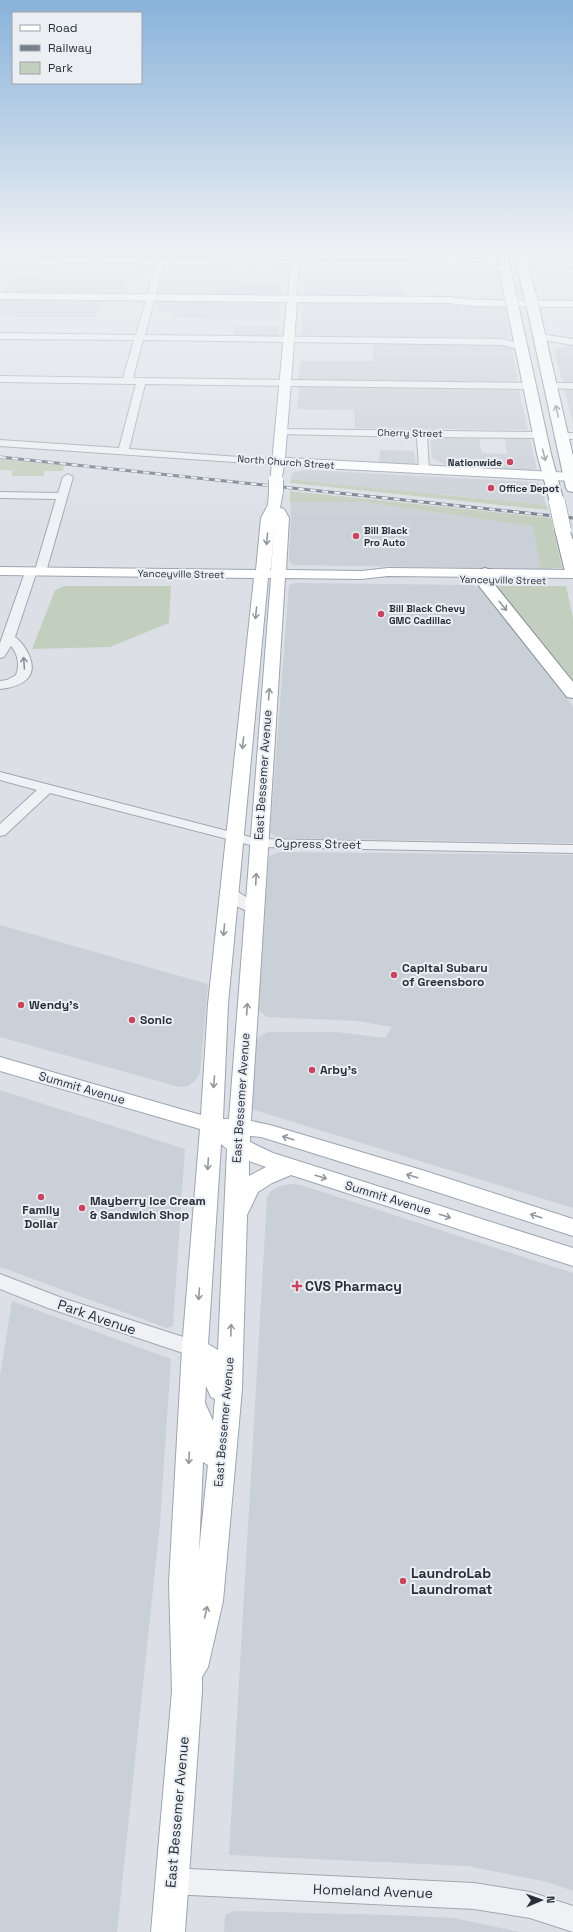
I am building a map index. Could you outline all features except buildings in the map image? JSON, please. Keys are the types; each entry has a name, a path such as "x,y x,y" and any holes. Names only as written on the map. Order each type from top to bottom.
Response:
{"highway":[{"path":"522,343 539,435 557,502 572,569"},
{"path":"541,343 552,386 568,436 572,481"},
{"path":"485,576 487,586 573,693"}],"main road":[{"name":"East Bessemer Avenue","path":"187,1691 208,1601 227,1411 238,1137 258,843 270,575 268,518 276,492 289,343"},
{"name":"North Church Street","path":"278,462 549,476 572,481"},
{"path":"276,492 292,468 317,464"},
{"name":"Yanceyville Street","path":"0,571 361,575 396,579 485,576 572,569"},
{"name":"East Bessemer Avenue","path":"168,1932 170,1882 187,1691 183,1582 195,1349 218,1043 218,1004 233,836 259,586 270,575"},
{"name":"Yanceyville Street","path":"485,576 573,581"},
{"name":"Summit Avenue","path":"0,1064 211,1125 238,1137 265,1159 573,1256"},
{"path":"238,1137 262,1130 417,1177 573,1228"},
{"path":"235,1218 250,1188 264,1177 290,1167"},
{"path":"195,1349 210,1356 216,1365 218,1384 227,1411"},
{"path":"192,1399 204,1432 206,1448 211,1454 222,1460"}],"street":[{"path":"127,381 138,343"},
{"path":"543,350 569,343"},
{"path":"0,379 529,386"},
{"path":"123,451 142,381"},
{"path":"552,386 573,386"},
{"name":"Cherry Street","path":"281,432 539,435"},
{"path":"422,433 424,470"},
{"name":"North Church Street","path":"0,443 278,462"},
{"path":"0,654 10,638 36,572 68,477"},
{"path":"0,495 62,496"},
{"path":"0,684 10,684 22,677 25,672 24,656 17,643 10,638"},
{"name":"Cypress Street","path":"0,776 258,843 573,849"},
{"path":"0,832 47,788"},
{"path":"228,891 243,903 254,908"},
{"name":"Park Avenue","path":"0,1281 55,1303 195,1349"},
{"name":"Homeland Avenue","path":"170,1882 474,1896 530,1905 573,1919"}],"shaded area":[{"path":"373,344 507,345 512,347 518,382 298,380 300,361 373,361"},
{"path":"573,345 573,382 563,382 554,350"},
{"path":"299,386 519,390 528,430 355,428 354,410 297,409"},
{"path":"564,390 573,390 573,424"},
{"path":"436,438 479,439 482,453 507,454 505,439 530,439 537,469 526,471 450,466 432,458 430,441"},
{"path":"380,450 414,451 416,464 379,463"},
{"path":"309,470 539,483 546,505 291,479 291,475 294,472"},
{"path":"290,502 364,502 534,526 541,569 293,565 289,561 291,518"},
{"path":"295,583 473,585 484,590 548,668 573,707 573,843 277,838 270,833 289,585"},
{"path":"280,852 573,855 573,1208 251,1109 256,1041 260,1036 268,1032 337,1032 385,1038 392,1027 357,1021 267,1017 258,1010 269,856"},
{"path":"0,925 208,984 200,1073 196,1080 188,1086 179,1087 0,1037"},
{"path":"0,1090 185,1149 173,1326 167,1328 0,1267"},
{"path":"292,1184 301,1185 573,1273 573,1891 547,1882 467,1866 229,1855 267,1197 271,1191 280,1186"},
{"path":"12,1301 171,1359 160,1523 117,1932 0,1932 0,1376"},
{"path":"234,1911 454,1918 520,1932 224,1932 225,1915"}],"green space":[{"path":"0,458 64,465 63,471 45,471 43,476 11,476 13,471 0,470"},
{"path":"291,479 546,505 548,510 290,483"},
{"path":"290,491 551,518 562,568 541,569 533,526 364,502 290,502"},
{"path":"64,586 171,586 169,623 110,647 32,649 55,590"},
{"path":"497,586 566,586 573,618 573,684 498,590"}],"railway":[{"path":"0,457 573,518"}],"place":[{"name":"Nationwide","path":"510,462"},
{"name":"Office Depot","path":"491,488"},
{"name":"Bill Black Pro Auto","path":"356,536"},
{"name":"Bill Black Chevy GMC Cadillac","path":"381,614"},
{"name":"Capital Subaru of Greensboro","path":"394,975"},
{"name":"Wendy's","path":"21,1005"},
{"name":"Sonic","path":"132,1020"},
{"name":"Arby's","path":"312,1070"},
{"name":"Family Dollar","path":"41,1197"},
{"name":"Mayberry Ice Cream & Sandwich Shop","path":"82,1208"},
{"name":"CVS Pharmacy","path":"297,1286"},
{"name":"LaundroLab Laundromat","path":"403,1581"}]}
